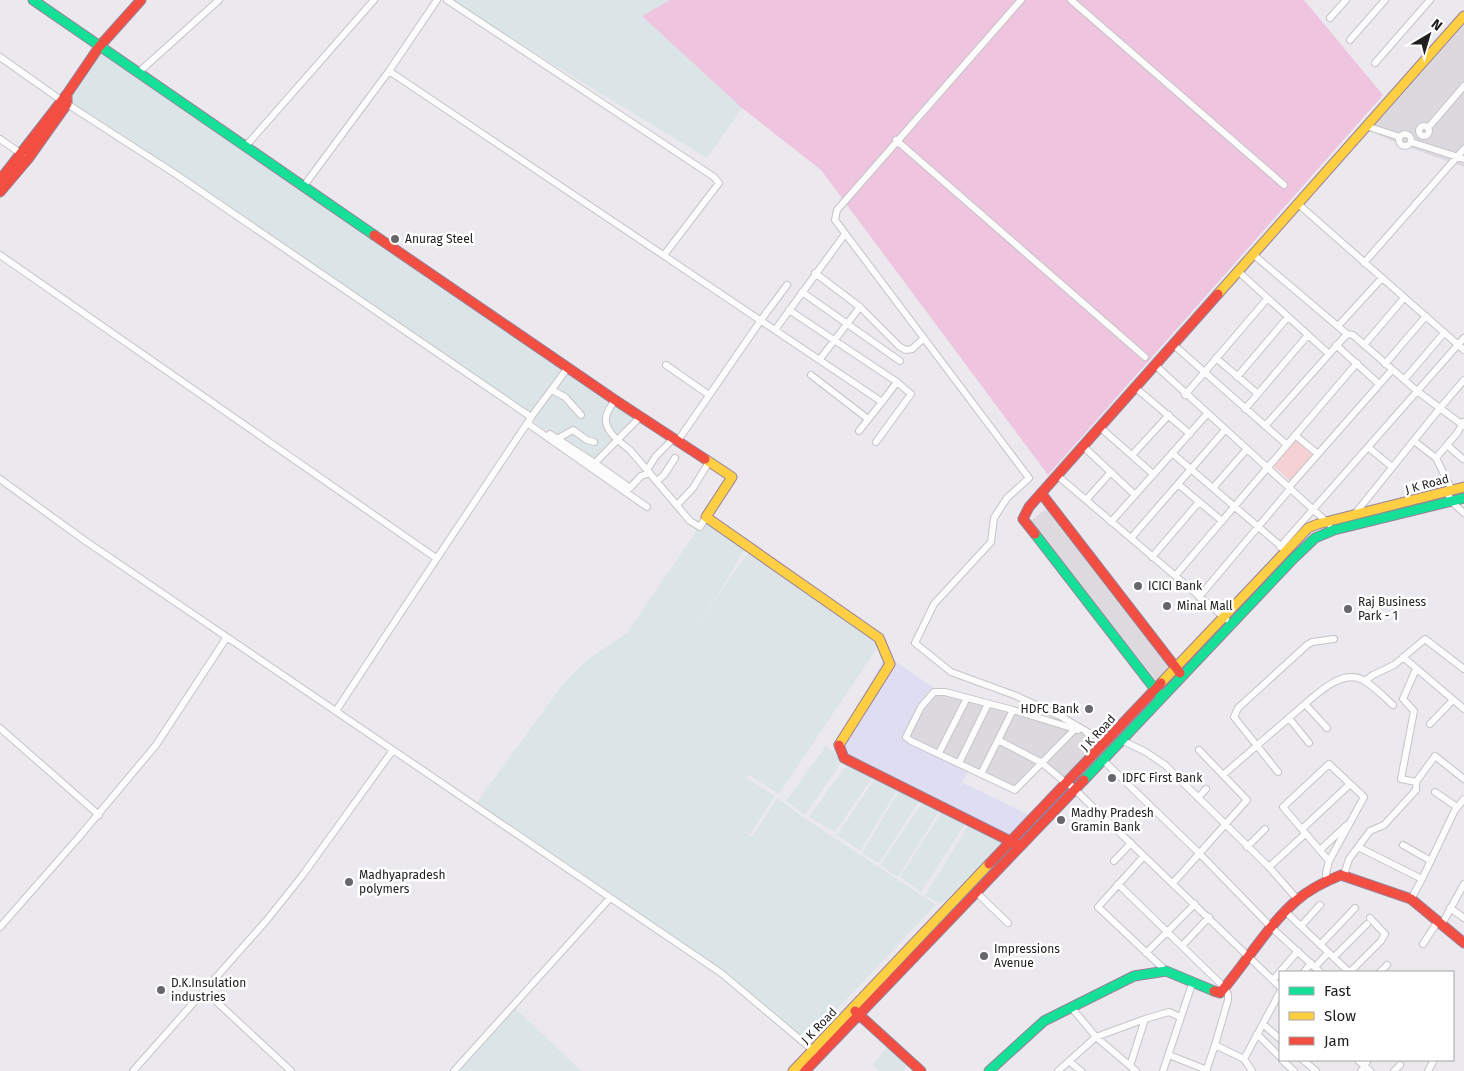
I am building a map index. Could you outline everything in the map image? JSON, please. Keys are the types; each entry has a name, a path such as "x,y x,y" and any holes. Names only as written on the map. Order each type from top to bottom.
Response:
{"street":[{"path":"33,0 614,400 732,477 700,528 690,521 630,450 618,442 606,424 606,416 614,400"},
{"path":"0,192 99,47 141,0"},
{"path":"139,72 219,0"},
{"path":"245,147 374,0"},
{"path":"303,187 389,71 437,0"},
{"path":"447,0 714,177 718,183 664,255"},
{"path":"1021,0 836,210 835,220 1029,478 1007,498 994,518 991,542 934,604 915,644 951,672 1045,709 1090,734"},
{"path":"1071,0 1284,185"},
{"path":"1330,18 1346,0"},
{"path":"1350,40 1385,0"},
{"path":"1375,63 1430,0"},
{"path":"1158,694 1023,519 1042,495 1464,16"},
{"path":"1368,126 1464,20"},
{"path":"0,57 65,99 531,417"},
{"path":"389,71 882,402"},
{"path":"1413,142 1420,133 1419,129 1421,126 1428,128 1464,86"},
{"path":"1368,126 1400,138 1403,134 1408,134 1413,142 1461,158"},
{"path":"0,139 24,156"},
{"path":"896,140 1145,357"},
{"path":"1364,263 1461,158 1464,149"},
{"path":"0,180 24,156"},
{"path":"1042,495 1299,204"},
{"path":"1299,204 1464,350"},
{"path":"775,330 815,273 846,234"},
{"path":"0,256 436,558"},
{"path":"1255,256 1347,334 1353,335 1417,391 1463,424 1436,458"},
{"path":"815,273 860,308 892,340 906,350 912,349 924,338"},
{"path":"1240,273 1329,354"},
{"path":"1338,326 1382,278"},
{"path":"593,466 630,488 641,476 648,472 656,456 675,440 787,285"},
{"path":"802,292 900,361"},
{"path":"1364,345 1404,298"},
{"path":"1185,395 1267,299"},
{"path":"820,359 860,308"},
{"path":"789,310 897,382 911,394 876,442"},
{"path":"1385,364 1426,316"},
{"path":"1237,377 1288,317"},
{"path":"1404,380 1444,333"},
{"path":"1265,426 1347,334"},
{"path":"1246,409 1308,335"},
{"path":"1172,453 1283,549 1313,509 1464,338"},
{"path":"1336,345 1379,384"},
{"path":"1175,346 1287,444"},
{"path":"1216,358 1258,394"},
{"path":"1175,576 1357,363"},
{"path":"666,365 709,395"},
{"path":"1156,366 1185,395 1290,488 1334,530"},
{"path":"336,711 531,417 568,367"},
{"path":"1199,597 1318,454 1392,370"},
{"path":"811,375 868,419"},
{"path":"1354,516 1464,380"},
{"path":"859,430 897,382"},
{"path":"1137,389 1190,434"},
{"path":"552,390 566,397 581,415"},
{"path":"1111,522 1207,414"},
{"path":"1132,456 1168,415"},
{"path":"593,466 641,416"},
{"path":"527,423 553,438 647,507"},
{"path":"1102,429 1153,474"},
{"path":"553,438 573,430 587,440 594,442"},
{"path":"1131,538 1225,430"},
{"path":"1295,435 1318,454"},
{"path":"1414,441 1436,458 1450,491 1451,501 1464,514"},
{"path":"1447,446 1463,459"},
{"path":"1368,447 1392,467"},
{"path":"1085,448 1135,494"},
{"path":"1213,488 1247,450"},
{"path":"657,481 664,475 674,458"},
{"path":"677,505 693,488 709,462"},
{"path":"1086,500 1111,472"},
{"path":"1059,477 1227,621"},
{"path":"0,479 84,540 721,973 817,1053"},
{"path":"1178,484 1222,521"},
{"name":"J K Road","path":"1227,621 1283,549 1311,527 1464,487"},
{"path":"1042,495 1179,672"},
{"name":"J K Road","path":"793,1071 817,1053 1016,844 1108,740 1158,694 1227,621 1317,537 1334,530 1464,498"},
{"path":"1152,557 1199,502"},
{"path":"706,518 880,638 890,664 838,746 844,758 1016,844"},
{"path":"1311,527 1317,537"},
{"path":"0,927 99,814 156,745 227,637"},
{"path":"1278,772 1234,717 1238,708 1307,645 1312,642 1334,639"},
{"path":"1365,682 1373,675 1390,667 1425,639 1464,669"},
{"path":"1403,657 1464,709"},
{"path":"1416,669 1404,699 1414,711 1401,779 1416,782"},
{"path":"1223,775 1332,682 1352,678 1365,682 1393,705"},
{"path":"1075,729 1015,790 906,737 921,707 934,692 945,692 1013,710 1075,729 1108,740"},
{"name":"J K Road","path":"1070,785 1103,760 1158,694"},
{"path":"939,753 967,698"},
{"path":"1430,724 1453,700"},
{"path":"959,763 988,704"},
{"path":"1305,704 1327,728"},
{"path":"981,774 1013,710"},
{"path":"1289,718 1309,743"},
{"path":"0,728 99,814"},
{"path":"998,740 1042,763 1070,785 1279,986"},
{"path":"1121,740 1146,752 1165,765 1248,846 1298,900"},
{"path":"133,1071 244,948 278,906 393,750"},
{"path":"1173,882 1247,800 1198,750"},
{"path":"1344,875 1350,859 1370,831 1384,825 1416,790 1416,782 1435,756 1464,779"},
{"path":"1103,760 1200,853 1272,928 1315,968 1328,953"},
{"path":"1327,881 1326,874 1329,860 1364,798 1329,764 1283,807 1329,860"},
{"path":"1268,867 1350,784"},
{"path":"1198,798 1206,789"},
{"path":"1435,792 1457,807"},
{"path":"1411,899 1457,807 1464,799"},
{"path":"1320,850 1352,820"},
{"path":"1248,846 1265,829"},
{"path":"1114,861 1131,843"},
{"name":"J K Road","path":"856,1012 976,892 1016,844"},
{"path":"1403,845 1431,861"},
{"path":"1358,847 1422,879"},
{"path":"1144,856 1098,907 1166,971 1193,980 1220,993 1272,928 1298,900 1327,881 1344,875 1411,899 1464,943"},
{"path":"1118,884 1225,988 1228,994 1216,1045 1206,1070 1169,1055"},
{"path":"1422,944 1450,908 1464,884"},
{"path":"976,892 1008,923"},
{"path":"454,1071 610,898"},
{"path":"1146,953 1195,904"},
{"path":"1301,926 1320,904"},
{"path":"1320,944 1355,908"},
{"path":"1450,908 1464,918"},
{"path":"1286,912 1348,971"},
{"path":"1182,946 1209,917"},
{"path":"1334,958 1368,921 1384,934 1381,941 1350,971"},
{"path":"1281,971 1298,951"},
{"path":"1381,971 1387,965"},
{"path":"989,1071 1044,1021 1134,976 1166,971"},
{"path":"1273,980 1279,973"},
{"path":"1163,1071 1193,980"},
{"path":"205,992 291,1071"},
{"path":"1244,1059 1279,994"},
{"path":"1071,1007 1096,1037 1136,1071"},
{"path":"856,1012 921,1071"},
{"path":"1058,1071 1096,1037 1169,1012 1180,1017"},
{"path":"1130,1066 1145,1019"},
{"path":"1263,1024 1279,1038"},
{"path":"1257,1034 1279,1057"},
{"path":"1216,1045 1244,1059 1252,1071"},
{"name":"J K Road","path":"806,1071 817,1053"},
{"path":"1069,1061 1081,1071"},
{"path":"1283,1061 1294,1071"},
{"path":"1304,1061 1314,1070"},
{"path":"1394,1071 1400,1065"}],"shaded area":[{"path":"447,0 670,0 643,16 742,108 707,158"},
{"path":"670,0 1304,0 1383,95 1048,475 821,170 742,108 642,16"},
{"path":"1464,25 1464,167 1397,143 1370,131"},
{"path":"99,47 641,418 595,464 63,98"},
{"path":"1296,440 1313,455 1290,481 1273,465"},
{"path":"1046,509 1171,668 1156,680 1030,521"},
{"path":"706,517 747,545 722,588 689,636 751,549 881,642 779,794 749,775 747,778 775,796 750,834 739,828 752,837 777,798 936,905 805,1043 739,988 475,805 563,684 587,660 627,633"},
{"path":"886,655 934,688 906,736 970,769 958,789 963,783 1035,818 1012,841 833,752"},
{"path":"934,692 1075,729 1107,740 1067,784 1042,763 1015,790 911,741 908,730"},
{"path":"826,746 842,761 805,815 786,801"},
{"path":"846,766 872,778 835,832 809,817"},
{"path":"874,780 897,790 860,851 837,835"},
{"path":"899,791 920,800 879,863 862,853"},
{"path":"923,802 940,810 898,877 880,865"},
{"path":"942,812 965,824 921,892 900,877"},
{"path":"968,826 1003,843 941,904 925,896"},
{"path":"513,1006 581,1071 454,1071"},
{"path":"888,1046 908,1064 903,1071 880,1071 873,1065"}],"traffic: fast":[{"path":"33,0 374,235"},
{"path":"1084,780 1315,538 1334,530 1464,498"},
{"path":"1035,534 1161,697"},
{"path":"989,1071 1044,1021 1134,976 1166,971 1214,991"}],"traffic: slow":[{"path":"1218,294 1464,16"},
{"path":"705,459 732,477 706,517 879,638 890,664 839,745"},
{"path":"1161,683 1308,528 1464,487"},
{"path":"793,1071 989,864"}],"traffic: jam":[{"path":"0,180 67,94 99,47 141,0"},
{"path":"0,192 28,159 67,104 67,94"},
{"path":"374,235 615,400 705,459"},
{"path":"1035,534 1023,519 1029,507 1218,294"},
{"path":"1041,493 1180,673"},
{"path":"989,864 1161,683"},
{"path":"839,745 844,758 1020,846"},
{"path":"805,1071 1084,780"},
{"path":"1214,991 1220,993 1286,910 1307,892 1341,875 1411,899 1464,943"},
{"path":"855,1011 921,1071"}],"place":[{"name":"Anurag Steel","path":"395,239"},
{"name":"ICICI Bank","path":"1138,586"},
{"name":"Minal Mall","path":"1167,606"},
{"name":"Raj Business Park - 1","path":"1348,609"},
{"name":"HDFC Bank","path":"1089,709"},
{"name":"IDFC First Bank","path":"1112,778"},
{"name":"Madhy Pradesh Gramin Bank","path":"1061,820"},
{"name":"Madhyapradesh polymers","path":"349,882"},
{"name":"Impressions Avenue","path":"984,956"},
{"name":"D.K.Insulation industries","path":"161,990"}]}
